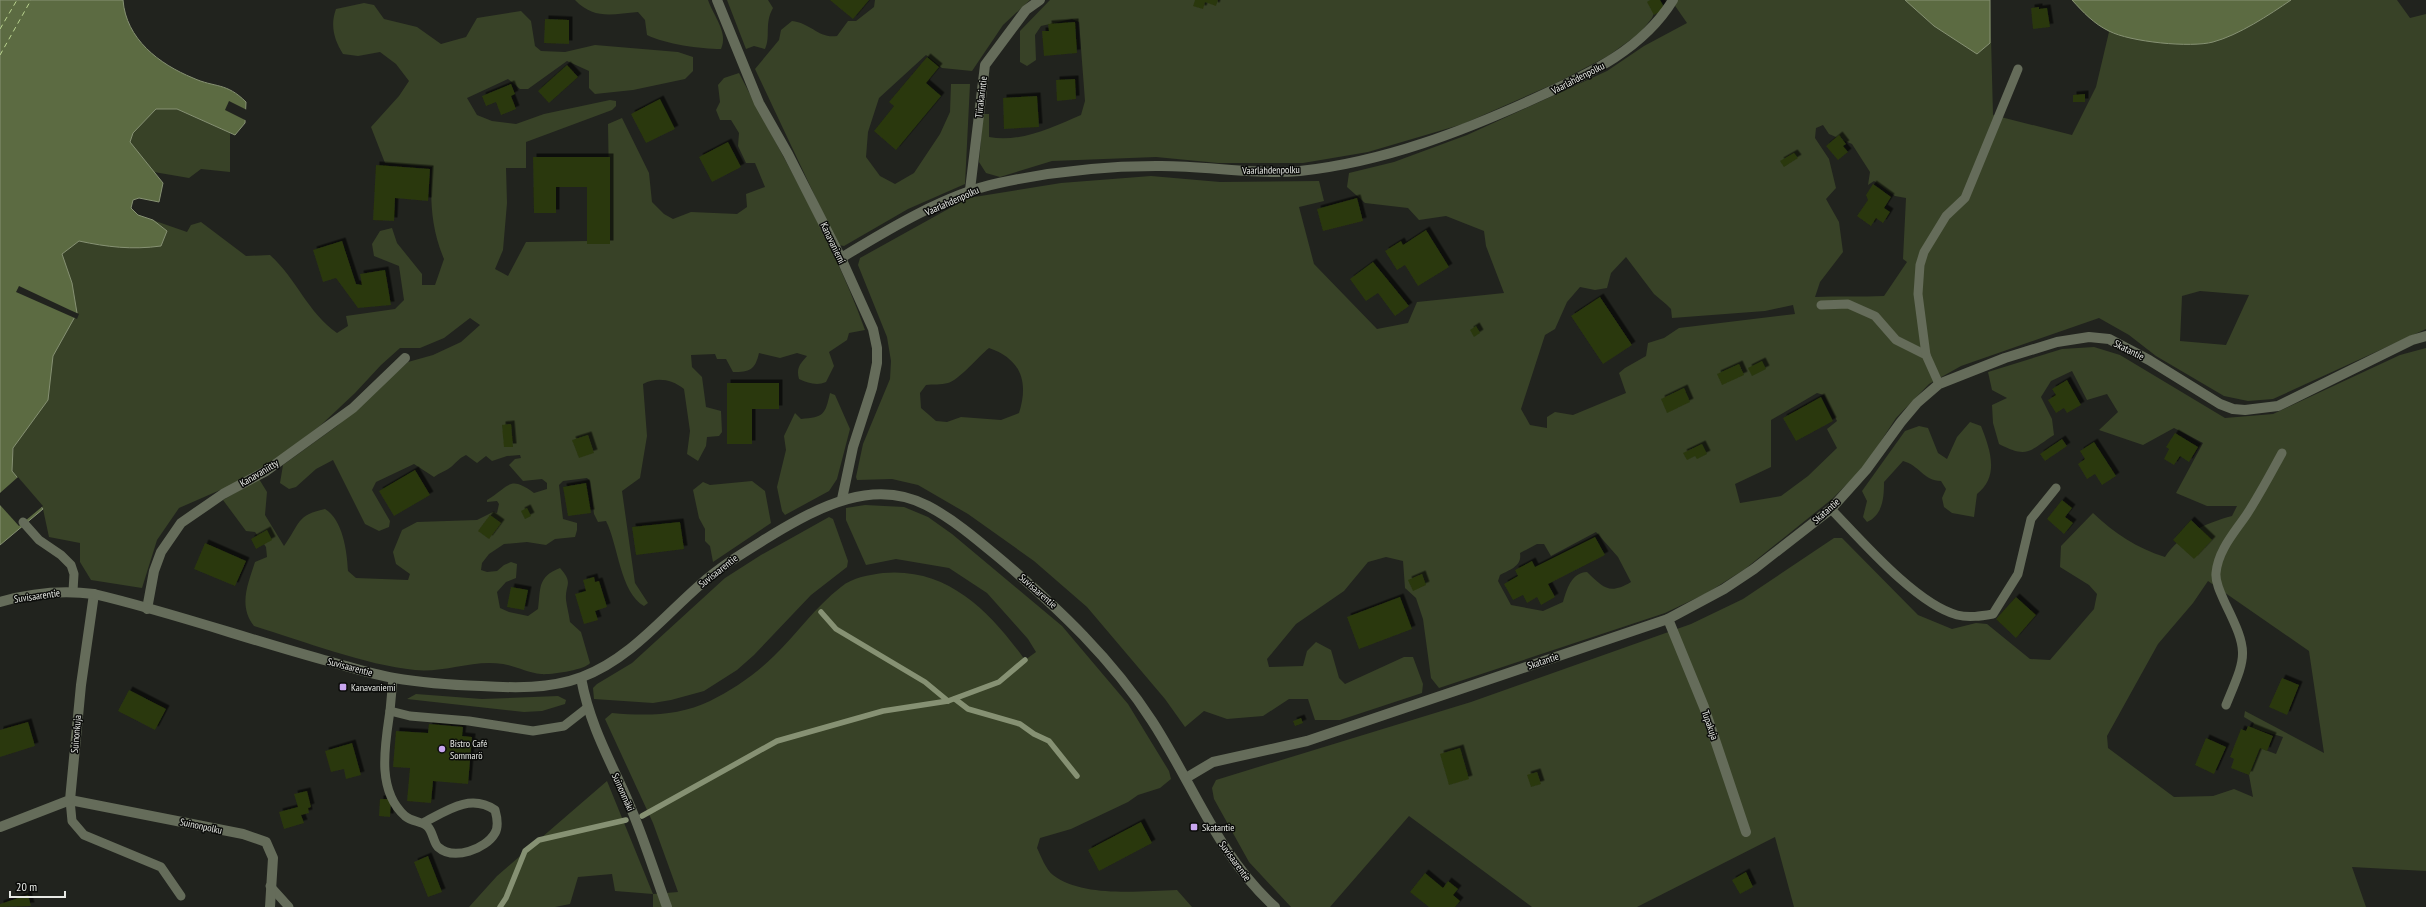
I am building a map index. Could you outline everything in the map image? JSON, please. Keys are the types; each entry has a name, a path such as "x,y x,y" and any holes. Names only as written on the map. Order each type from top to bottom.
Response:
{"street":[{"name":"Kanavaniemi","path":"717,0 759,103 788,154 841,258 872,329 877,348 877,363 872,388 853,447 842,499"},
{"name":"Tiirakarintie","path":"970,190 985,65 1026,10 1040,0"},
{"name":"Vaarlahdenpolku","path":"841,258 882,233 970,190 1047,174 1157,166 1259,173 1301,170 1352,163 1420,145 1494,117 1597,71 1632,45 1660,21 1673,0"},
{"name":"Skatantie","path":"1186,778 1213,762 1308,741 1668,620 1724,589 1754,569 1831,509 1866,470 1900,422 1917,403 1939,384 2005,358 2057,342 2089,337 2109,339 2149,360 2220,404 2233,409 2245,410 2278,406 2412,340 2426,336"},
{"name":"Kanavaniitty","path":"147,609 154,571 161,552 181,522 223,494 266,471 353,408 405,358"},
{"name":"Suvisaarentie","path":"0,602 24,596 73,591 94,594 289,651 393,678 448,685 502,688 542,686 581,678 606,666 636,645 702,583 742,553 814,511 842,499 881,493 908,497 934,510 993,553 1069,618 1099,653 1152,722 1186,778 1224,848 1258,891 1275,907"},
{"name":"Suinonkuja","path":"70,800 81,685 94,594"},
{"name":"Tupakuja","path":"1668,620 1704,707 1746,832"},
{"name":"Suinonmäki","path":"581,678 587,708 608,760 625,793 667,907"},
{"path":"0,827 70,800"},
{"name":"Suinonpolku","path":"70,800 243,834 266,842 274,858 270,886 270,907"}],"lane":[{"path":"1939,384 1926,355 1918,294 1920,265 1924,252 1946,216 1965,198 2018,69"},
{"path":"1821,305 1848,304 1875,316 1896,340 1926,355"},
{"path":"2226,705 2242,665 2243,650 2241,636 2221,594 2215,574 2221,553 2247,513 2282,453"},
{"path":"1831,509 1907,584 1938,608 1957,615 1975,617 1993,614 2018,574 2031,518 2056,488"},
{"path":"23,522 39,540 61,555 71,565 74,574 73,591"},
{"path":"393,678 384,768 392,797 404,815 413,821 428,827 438,847 448,852 460,853 474,850 488,843 496,832 498,821 495,810 477,802 452,808 423,824"},
{"path":"390,711 410,716 469,721 533,731 564,726 587,708"},
{"path":"70,800 72,821 84,835 161,867 181,896"},
{"path":"270,886 288,907"}],"shaded area":[{"path":"0,0 123,0 125,14 130,27 146,48 168,65 180,72 201,81 226,88 246,102 245,123 235,135 177,109 156,109 133,133 130,142 163,183 159,202 139,198 133,200 131,208 138,215 153,220 167,231 161,246 140,248 120,247 79,241 62,254 72,283 77,313 53,356 48,400 13,448 12,471 43,509 0,545"},
{"path":"575,0 708,0 722,30 723,43 721,49 713,49 693,47 664,41 647,35 645,20 638,12 612,14 597,13 589,11"},
{"path":"727,0 768,0 773,8 769,19 768,39 765,49 754,46 746,49"},
{"path":"875,0 1030,0 1003,25 972,71 942,68 926,55 879,98 868,132 866,157 880,176 895,184 914,173 940,134 950,112 951,84 970,84 965,184 908,209 844,246 838,245 755,69 779,40 781,30 792,21 799,22 825,35 837,36 848,21 856,21 874,7"},
{"path":"1050,0 1660,0 1652,18 1640,33 1608,56 1556,83 1463,124 1368,152 1303,163 1218,163 1156,157 1052,161 1000,177 986,173 979,162 983,114 989,114 989,137 1001,138 1013,138 1036,133 1081,115 1085,101 1079,22 1072,19 1041,26 1035,35 1036,60 1027,66 1020,62 1020,31"},
{"path":"1671,0 1990,0 1993,115 2072,135 2096,87 2109,32 2086,15 2072,0 2397,0 2410,18 2426,14 2426,329 2273,399 2248,401 2224,396 2156,356 2129,335 2099,318 1961,366 1929,384 1896,418 1864,467 1832,499 1745,569 1707,593 1665,613 1439,688 1431,678 1423,619 1416,598 1405,588 1403,561 1386,557 1368,562 1344,591 1296,624 1267,659 1269,667 1303,666 1307,651 1316,642 1331,650 1339,678 1345,684 1404,657 1413,657 1423,684 1422,693 1340,720 1315,720 1308,699 1289,699 1263,716 1227,719 1204,711 1185,727 1165,699 1087,607 1034,561 968,514 918,485 892,479 857,480 856,477 863,444 890,379 891,361 887,337 858,265 860,258 968,198 1061,183 1151,176 1220,182 1319,181 1324,201 1299,207 1314,264 1377,329 1408,323 1417,302 1504,293 1486,246 1484,231 1446,216 1419,220 1408,208 1365,203 1347,187 1349,173 1394,162 1467,135 1607,71 1644,46 1687,23","holes":["1823,125 1829,134 1852,144 1870,172 1868,185 1874,181 1895,196 1906,198 1903,259 1907,262 1884,296 1815,297 1820,282 1843,252 1839,222 1826,199 1836,188 1829,159 1815,138 1816,128","1626,257 1654,294 1671,309 1672,318 1765,311 1793,305 1795,314 1679,328 1664,338 1648,343 1646,356 1619,373 1626,393 1573,415 1555,412 1547,417 1547,428 1530,425 1521,409 1545,335 1555,329 1567,302 1580,287 1595,290 1607,288 1611,273","2200,291 2249,295 2226,345 2180,341 2182,296","989,348 1009,358 1020,373 1022,382 1022,402 1019,413 1001,420 961,417 947,422 936,421 921,408 920,393 926,385 945,384 958,378","1817,393 1824,395 1837,421 1827,429 1837,448 1808,476 1781,496 1740,503 1735,484 1771,467 1771,420","1596,532 1618,557 1631,582 1617,588 1607,588 1587,572 1577,575 1570,582 1563,602 1543,611 1511,605 1498,581 1500,575 1515,567 1519,561 1520,553 1537,544 1544,544 1551,556"]},
{"path":"1905,0 1990,0 1990,43 1977,54 1934,26"},
{"path":"2072,0 2291,0 2264,18 2223,39 2203,44 2176,44 2145,41 2109,31 2094,21"},
{"path":"364,3 374,5 384,19 417,27 441,44 466,37 477,18 521,11 531,21 535,46 541,51 565,52 595,45 678,52 693,57 693,71 685,79 633,90 595,94 589,88 589,71 567,61 528,89 520,89 508,79 467,98 477,115 492,121 516,124 544,114 610,100 616,101 616,106 612,110 526,142 526,168 506,168 507,203 503,250 495,269 508,276 526,242 587,241 587,244 610,244 608,124 622,118 649,173 652,202 664,214 673,219 691,212 737,214 747,207 746,194 765,187 755,163 746,163 738,146 739,133 731,120 720,120 716,110 720,102 718,85 724,78 739,73 822,231 838,264 865,330 849,333 847,340 829,352 834,366 826,382 819,384 809,383 799,379 799,366 807,356 797,353 780,358 759,353 756,363 751,369 733,372 726,359 717,359 715,354 691,355 692,367 702,377 706,407 721,411 722,432 719,436 707,437 706,446 698,461 687,454 690,431 684,389 674,383 664,380 653,380 643,384 647,436 640,478 622,491 635,583 648,603 644,606 636,600 625,579 606,521 598,522 594,514 590,481 587,478 563,481 559,485 563,519 577,523 575,537 555,539 546,545 527,542 504,544 489,554 482,563 481,570 487,572 497,571 504,565 511,562 517,564 516,578 506,582 497,592 500,608 509,612 528,616 538,609 540,589 544,579 547,575 560,568 567,577 568,581 566,600 570,622 581,632 590,663 582,668 567,672 541,674 508,665 492,663 470,664 437,670 415,670 396,667 355,658 254,626 246,611 245,603 247,587 255,562 267,557 266,547 255,532 246,531 223,500 259,479 267,492 265,515 284,546 296,526 304,518 316,511 325,509 331,514 340,528 347,554 348,571 356,578 408,580 410,574 396,564 393,552 402,530 417,522 477,520 493,512 497,513 499,504 497,501 487,502 487,500 510,484 519,485 534,493 547,489 547,483 542,479 523,481 509,465 515,459 521,458 520,455 507,456 492,461 486,456 477,463 466,455 434,477 414,464 376,482 372,490 390,521 389,527 379,531 365,524 333,460 316,469 296,487 289,489 280,483 283,465 337,426 408,362 433,355 461,342 480,325 470,318 444,338 420,348 400,348 321,425 275,460 243,480 179,508 157,540 142,588 91,580 80,562 80,543 49,537 43,509 12,471 24,269 131,208 138,215 187,232 191,225 201,222 246,256 270,255 287,274 318,316 337,333 348,326 346,316 395,309 404,300 399,266 374,256 372,244 380,231 392,228 397,243 422,274 422,285 435,285 444,259 436,236 432,214 432,167 385,163 371,127 399,96 409,81 396,64 380,52 358,56 343,54 335,38 333,21 336,9"},
{"path":"30,67 177,109 230,133 230,172 201,169 189,178 154,172 158,177"},
{"path":"2094,347 2120,355 2225,418 2273,414 2400,355 2426,348 2426,871 2352,867 2366,907 1794,907 1775,837 1637,907 1532,907 1409,816 1330,907 1291,907 1249,862 1214,799 1212,788 1216,780 1471,702 1691,624 1743,599 1834,538 1842,538 1918,615 1952,629 1976,623 1987,624 2030,659 2050,660 2094,609 2097,594 2089,585 2060,567 2061,546 2093,513 2127,540 2165,557 2178,542 2194,530 2232,516 2237,506 2207,506 2176,493 2203,443 2174,428 2143,445 2099,430 2118,412 2107,394 2087,400 2072,371 2051,381 2041,397 2052,419 2054,435 2033,449 2023,452 2009,449 1999,444 1993,423 1992,405 2007,398 1992,390 1988,372 2062,349","holes":["2208,581 2309,651 2324,753 2245,711 2244,717 2254,723 2252,728 2283,737 2276,754 2260,748 2249,775 2253,797 2234,789 2213,796 2174,797 2108,748 2107,736 2158,644 2193,603"]},
{"path":"830,393 835,395 850,429 837,479 829,491 785,515 782,511 777,487 786,450 784,436 795,413 801,419 815,417 822,414 827,406"},
{"path":"1970,422 1981,426 1990,453 1991,462 1989,479 1977,494 1974,517 1952,513 1944,507 1942,498 1946,489 1941,481 1926,476 1909,463 1903,461 1884,482 1882,505 1876,515 1867,522 1863,517 1867,501 1862,491 1905,431 1919,426 1928,428 1938,453 1947,459 1957,437"},
{"path":"752,481 765,491 771,523 713,562 710,546 705,541 705,529 699,518 693,490 703,482 710,485"},
{"path":"865,505 904,507 928,517 952,534 1062,626 1128,704 1169,771 1171,779 1160,788 1138,795 1128,802 1071,829 1040,838 1037,848 1050,873 1065,882 1096,890 1130,892 1177,890 1192,907 653,907 653,894 678,892 653,823 605,719 612,713 662,714 686,710 719,697 736,687 767,663 814,612 841,587 856,579 883,573 906,573 927,577 947,585 982,609 1025,660 1036,652 1028,639 987,593 949,568 896,559 866,565 846,520 846,508"},
{"path":"829,517 833,519 848,561 847,567 811,595 754,655 737,670 704,691 671,700 653,703 594,699 593,688 597,684 632,663 725,578 761,555"},
{"path":"416,694 482,699 558,696 566,700 565,704 542,711 524,712 407,699"},
{"path":"607,781 653,894 615,891 612,874 578,877 570,904 555,907 469,907 497,876"}],"pier":[{"path":"229,101 247,110 247,121 225,110"},
{"path":"19,286 79,314 77,319 16,292"},
{"path":"18,477 43,506 19,526 0,505 0,493"}],"building":[{"path":"830,0 869,0 853,19"},
{"path":"1195,0 1218,0 1216,6 1205,2 1203,9 1193,6"},
{"path":"1650,0 1660,0 1665,9 1654,15 1647,2"},
{"path":"2039,7 2039,9 2047,8 2050,27 2033,29 2031,8"},
{"path":"545,19 569,20 569,44 544,43"},
{"path":"1075,22 1077,53 1044,56 1042,31 1049,31 1048,24"},
{"path":"927,57 939,67 926,83 941,96 896,150 874,131 894,106 889,102"},
{"path":"567,65 578,77 549,103 538,91"},
{"path":"1075,79 1076,99 1057,101 1056,80"},
{"path":"511,84 515,94 511,96 516,109 501,115 496,102 486,106 482,96"},
{"path":"2085,94 2085,102 2073,102 2073,95"},
{"path":"1037,96 1039,127 1004,129 1003,98"},
{"path":"660,99 675,129 646,143 631,114"},
{"path":"1839,135 1846,144 1843,146 1848,152 1838,160 1826,146"},
{"path":"728,142 741,167 712,182 699,157"},
{"path":"1794,153 1798,158 1784,167 1780,161"},
{"path":"533,157 610,157 610,244 587,244 587,187 556,187 556,213 534,213"},
{"path":"376,165 430,169 428,201 395,198 394,221 373,220"},
{"path":"1873,184 1891,197 1884,208 1890,212 1883,223 1876,218 1871,226 1857,216 1868,200 1866,195"},
{"path":"1357,198 1363,221 1323,231 1317,209"},
{"path":"1426,230 1449,267 1418,286 1405,265 1397,270 1385,251 1401,241 1403,245"},
{"path":"342,241 356,284 362,285 360,274 385,270 391,305 358,308 336,278 323,282 313,250"},
{"path":"1373,262 1409,306 1395,316 1378,293 1366,301 1350,279"},
{"path":"1600,297 1632,345 1603,364 1571,316"},
{"path":"1476,326 1480,333 1474,337 1470,330"},
{"path":"1762,361 1766,369 1752,376 1748,368"},
{"path":"1739,364 1744,375 1722,385 1717,374"},
{"path":"2067,380 2081,405 2067,413 2064,408 2056,413 2048,400 2056,395 2052,389"},
{"path":"727,383 779,383 779,409 752,409 752,444 727,444"},
{"path":"1684,388 1690,402 1667,413 1661,399"},
{"path":"1821,397 1833,421 1796,441 1783,418"},
{"path":"511,424 513,447 504,447 502,425"},
{"path":"2175,433 2198,447 2189,462 2180,456 2174,465 2164,459 2169,449 2166,447"},
{"path":"588,435 594,453 579,458 572,440"},
{"path":"2062,439 2067,446 2045,461 2040,454"},
{"path":"2094,442 2116,476 2102,485 2095,474 2087,479 2078,464 2085,459 2080,451"},
{"path":"1702,444 1707,454 1697,459 1695,456 1687,460 1683,453"},
{"path":"415,470 430,495 394,516 379,491"},
{"path":"586,483 591,513 568,516 563,487"},
{"path":"2062,500 2072,508 2065,517 2073,523 2064,534 2047,519"},
{"path":"527,508 531,516 525,519 521,511"},
{"path":"490,515 501,523 489,539 478,531"},
{"path":"2191,520 2212,540 2194,559 2173,540"},
{"path":"680,522 684,549 636,555 632,527"},
{"path":"267,530 272,540 256,549 251,539"},
{"path":"1595,537 1605,555 1548,584 1555,597 1541,605 1537,597 1527,603 1523,595 1513,600 1504,584 1518,576 1515,570 1532,561 1535,567"},
{"path":"205,543 246,561 235,586 194,569"},
{"path":"1422,574 1426,585 1413,591 1408,580"},
{"path":"594,577 595,582 599,581 607,607 595,611 598,620 584,624 575,594 586,591 583,580"},
{"path":"511,587 528,590 524,610 507,607"},
{"path":"1400,597 1412,629 1359,649 1347,617"},
{"path":"2016,597 2036,615 2016,638 1996,619"},
{"path":"2282,678 2299,685 2287,715 2269,707"},
{"path":"129,690 166,709 155,730 118,711"},
{"path":"1301,718 1303,723 1295,726 1293,721"},
{"path":"28,722 35,746 0,757 0,730"},
{"path":"429,724 463,727 462,736 472,737 468,784 433,781 431,803 407,801 410,768 393,767 396,731 428,733"},
{"path":"2248,726 2273,736 2267,751 2260,748 2249,775 2231,768 2234,759 2230,757 2241,729 2246,731"},
{"path":"2206,738 2226,747 2214,774 2195,765"},
{"path":"352,743 361,775 346,779 344,769 331,772 325,751"},
{"path":"1460,748 1469,779 1449,785 1440,754"},
{"path":"1537,772 1541,784 1531,787 1527,775"},
{"path":"307,791 311,807 308,808 309,813 301,815 304,823 284,829 279,812 298,807 294,794"},
{"path":"380,799 391,799 390,817 379,816"},
{"path":"1141,822 1152,843 1099,871 1088,850"},
{"path":"428,856 442,892 428,897 414,862"},
{"path":"1746,872 1753,887 1740,894 1732,880"},
{"path":"1425,873 1443,888 1448,881 1458,889 1453,895 1460,901 1455,907 1429,907 1410,892"},
{"path":"28,895 31,906 0,907 0,904"}],"waterway":[{"path":"821,612 836,629 925,682 948,701"},
{"path":"642,816 777,741 883,711 948,701 999,682 1025,660"},
{"path":"955,699 968,709 1020,724 1034,734 1049,741 1077,776"},
{"path":"500,907 506,898 525,851 539,840 626,820"}],"ferry route":[{"path":"0,29 17,0"},
{"path":"0,55 31,0"}],"place":[{"name":"Kanavaniemi","path":"343,687"},
{"name":"Bistro Café Sommarö","path":"442,749"},
{"name":"Skatantie","path":"1194,827"}]}
